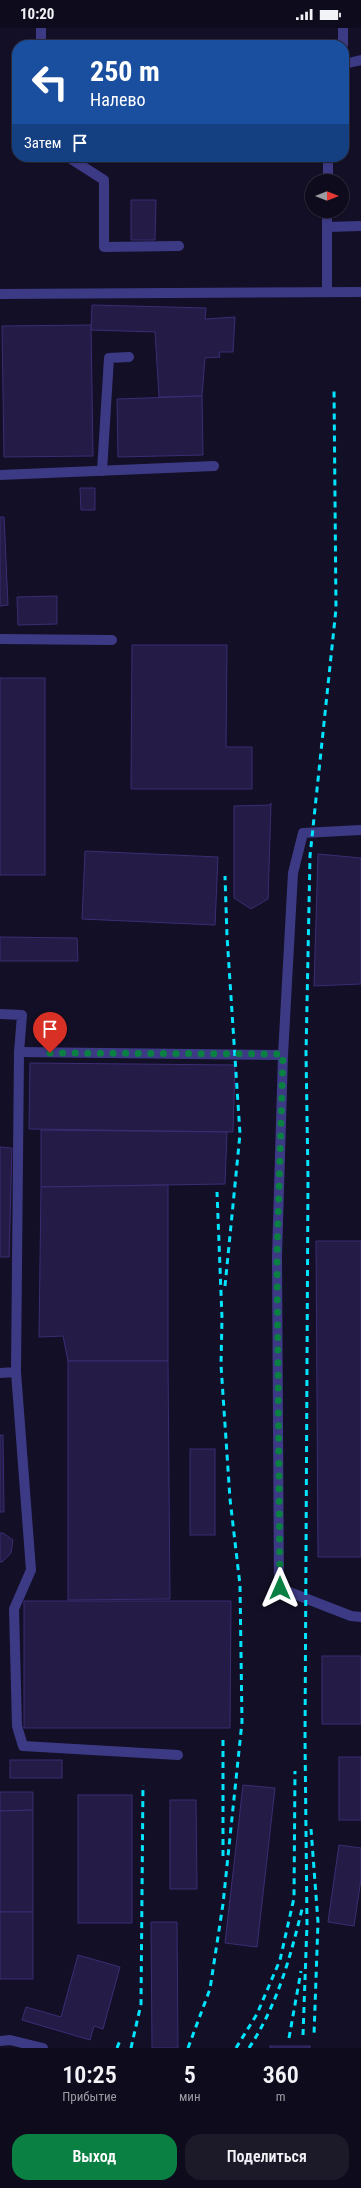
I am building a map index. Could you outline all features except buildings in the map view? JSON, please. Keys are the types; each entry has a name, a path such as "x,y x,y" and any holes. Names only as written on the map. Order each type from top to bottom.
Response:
{"street":[{"path":"41,28 41,40"},
{"path":"343,28 343,40"},
{"path":"349,63 361,60"},
{"path":"76,162 104,180 104,247 179,246"},
{"path":"328,162 328,174"},
{"path":"328,218 328,292"},
{"path":"327,227 361,226"},
{"path":"0,294 361,292"},
{"path":"102,471 109,358 129,357"},
{"path":"0,475 214,466"},
{"path":"0,639 112,640"},
{"path":"361,830 303,833 293,873 283,1054 277,1256 280,1588 351,1616 361,1617"},
{"path":"0,1014 22,1015 20,1052 16,1372 31,1570 14,1609 17,1726 23,1746 178,1755"},
{"path":"20,1052 283,1054"},
{"path":"0,1373 16,1372"},
{"path":"0,2041 10,2040 43,2048"}],"railway":[{"path":"303,2035 307,1924 305,1739 308,1178 306,1054 310,856 336,609 334,387"},
{"path":"225,876 227,936 240,1134 225,1286"},
{"path":"188,2048 210,1989 223,1904 242,1722 240,1585 230,1499 221,1365 222,1318 217,1192"},
{"path":"223,1736 223,1856"},
{"path":"236,2048 257,2014 280,1960 294,1898 295,1771"},
{"path":"131,2048 141,2004 143,1785"},
{"path":"311,1829 318,1922 314,2035"},
{"path":"249,2048 276,1997 294,1942 303,1905"},
{"path":"289,2038 301,1971"},
{"path":"117,2048 121,2038"}],"route":[{"path":"50,1053 283,1054 277,1256 280,1588"}]}
